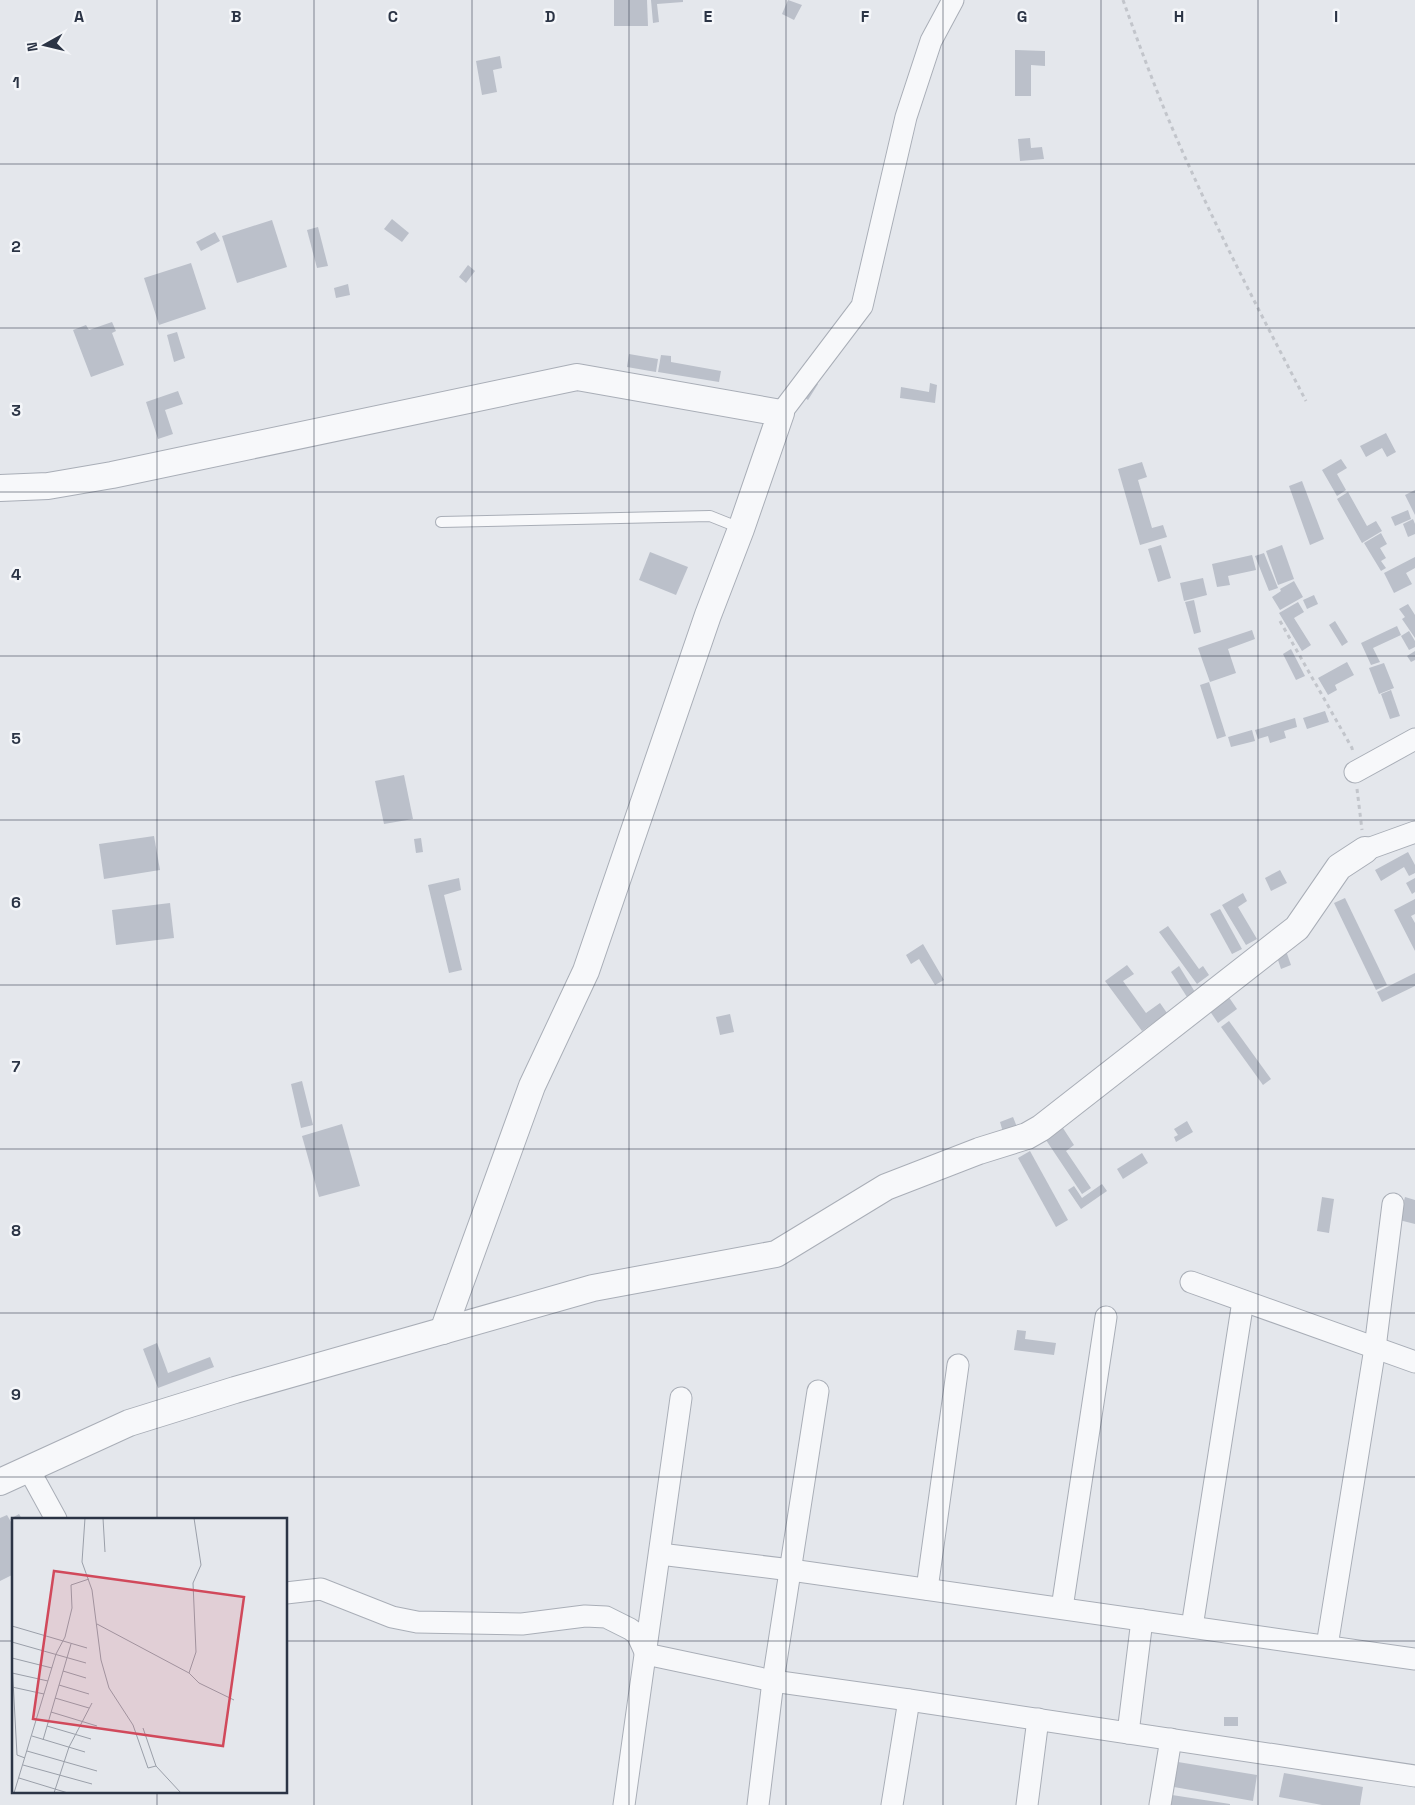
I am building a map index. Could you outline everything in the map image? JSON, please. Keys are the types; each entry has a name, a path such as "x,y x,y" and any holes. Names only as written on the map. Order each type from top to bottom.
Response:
{"street":[{"path":"443,1331 532,1086 586,971 708,615 741,529 781,413 862,306 906,117 931,40 953,0"},
{"path":"0,488 48,486 112,475 577,376 781,413"},
{"path":"1355,772 1415,738"},
{"path":"0,1482 129,1423 235,1390 594,1288 776,1254 886,1187 1041,1128 1297,928 1339,867 1365,850 1415,832"},
{"path":"1327,1646 1375,1348 1393,1204"},
{"path":"1191,1282 1415,1362"},
{"path":"1192,1627 1243,1301"},
{"path":"1062,1608 1106,1316"},
{"path":"927,1589 958,1365"},
{"path":"758,1805 773,1681 818,1391"},
{"path":"624,1805 681,1398"},
{"path":"28,1468 55,1518"},
{"path":"660,1554 791,1570 1415,1659"},
{"path":"288,1593 321,1589 392,1617 417,1622 522,1624 585,1616 606,1618 637,1634 646,1654"},
{"path":"1128,1732 1142,1620"},
{"path":"646,1654 773,1681 1128,1732 1415,1776"},
{"path":"892,1805 909,1700"},
{"path":"1027,1805 1038,1719"},
{"path":"1160,1805 1171,1739"}],"lane":[{"path":"441,522 710,516 741,529"}],"path":[{"path":"1123,0 1148,71 1189,167 1306,401"},
{"path":"1280,621 1352,748 1365,850"}],"building":[{"path":"614,0 647,0 648,26 614,26"},
{"path":"651,0 683,0 683,2 657,4 659,22 653,23"},
{"path":"788,0 802,5 794,20 782,14"},
{"path":"1015,50 1045,51 1045,66 1031,65 1031,96 1015,96"},
{"path":"500,56 502,68 493,70 497,92 482,95 476,61"},
{"path":"1030,138 1031,148 1042,147 1044,159 1020,161 1018,139"},
{"path":"392,219 409,233 402,242 384,229"},
{"path":"272,220 287,267 237,283 222,236"},
{"path":"318,227 328,266 317,268 307,230"},
{"path":"215,232 220,241 201,251 196,242"},
{"path":"191,263 206,309 159,325 144,278"},
{"path":"468,265 475,271 466,283 459,277"},
{"path":"348,284 350,295 336,298 334,288"},
{"path":"112,322 116,331 112,333 124,365 91,377 73,330 86,325 89,330"},
{"path":"177,332 185,358 174,362 167,335"},
{"path":"629,354 658,359 656,372 627,367"},
{"path":"661,355 671,356 671,362 721,371 719,382 658,372"},
{"path":"812,380 818,384 808,400 802,396"},
{"path":"930,383 937,385 935,403 900,398 901,387 929,392"},
{"path":"178,391 183,404 165,410 173,434 158,439 146,402"},
{"path":"1386,433 1396,452 1387,457 1382,448 1366,457 1360,446"},
{"path":"1341,459 1347,468 1337,474 1346,490 1337,496 1322,470"},
{"path":"1142,462 1147,477 1138,480 1152,528 1163,525 1167,537 1140,545 1118,469"},
{"path":"1302,481 1324,539 1310,545 1289,486"},
{"path":"1415,490 1415,515 1405,495"},
{"path":"1348,492 1367,526 1376,521 1382,531 1362,543 1337,499"},
{"path":"1408,510 1411,519 1395,526 1391,517"},
{"path":"1413,519 1415,534 1408,537 1403,524"},
{"path":"1381,533 1387,544 1380,548 1386,558 1381,561 1386,568 1381,571 1364,543"},
{"path":"1161,545 1171,578 1158,582 1148,549"},
{"path":"1282,545 1294,579 1278,585 1266,551"},
{"path":"650,552 688,567 676,595 639,580"},
{"path":"1264,553 1278,588 1269,591 1255,556"},
{"path":"1252,555 1256,570 1228,576 1230,585 1217,587 1212,564"},
{"path":"1415,557 1415,568 1406,573 1412,584 1394,593 1384,573"},
{"path":"1203,578 1207,595 1184,601 1180,583"},
{"path":"1294,581 1303,597 1280,610 1272,597 1281,591 1280,589"},
{"path":"1314,595 1318,604 1307,609 1303,600"},
{"path":"1194,600 1201,632 1194,634 1185,602"},
{"path":"1298,602 1304,612 1294,618 1311,645 1302,651 1279,613"},
{"path":"1408,604 1415,615 1415,638 1402,619 1405,617 1399,609"},
{"path":"1335,621 1348,642 1342,646 1329,625"},
{"path":"1397,626 1401,635 1373,648 1380,662 1371,665 1361,643"},
{"path":"1252,630 1255,639 1228,649 1236,673 1210,682 1198,648"},
{"path":"1409,631 1415,641 1415,647 1409,650 1401,636"},
{"path":"1291,649 1305,676 1296,680 1283,654"},
{"path":"1415,651 1415,660 1411,662 1407,656"},
{"path":"1347,662 1354,675 1335,685 1337,690 1328,695 1318,678"},
{"path":"1384,663 1394,688 1379,694 1369,668"},
{"path":"1209,682 1226,736 1217,739 1200,685"},
{"path":"1391,690 1400,716 1390,719 1381,694"},
{"path":"1325,711 1329,722 1307,729 1303,718"},
{"path":"1295,718 1297,727 1284,731 1286,738 1270,743 1268,736 1258,739 1255,730"},
{"path":"1252,730 1255,741 1231,747 1228,737"},
{"path":"404,775 413,819 384,824 375,781"},
{"path":"154,836 160,870 104,879 99,844"},
{"path":"421,838 423,852 416,853 414,839"},
{"path":"1408,852 1415,865 1415,873 1409,876 1404,867 1381,881 1375,870"},
{"path":"1280,870 1287,883 1271,891 1265,878"},
{"path":"459,878 461,890 444,895 462,970 449,973 428,885"},
{"path":"1415,878 1415,892 1412,894 1406,883"},
{"path":"1243,893 1247,901 1238,907 1257,939 1246,945 1222,905"},
{"path":"1345,898 1387,985 1376,990 1334,903"},
{"path":"1415,899 1415,914 1411,916 1415,923 1415,951 1394,910"},
{"path":"170,903 174,938 116,945 112,910"},
{"path":"1220,909 1242,949 1232,954 1210,914"},
{"path":"1168,926 1199,969 1203,966 1209,975 1197,984 1159,932"},
{"path":"923,944 944,980 935,985 919,959 911,964 906,955"},
{"path":"1285,948 1291,965 1281,969 1275,951"},
{"path":"1127,965 1134,974 1123,981 1146,1013 1160,1003 1167,1013 1142,1031 1105,981"},
{"path":"1179,966 1195,992 1187,997 1171,972"},
{"path":"1415,973 1415,986 1382,1002 1377,992"},
{"path":"1226,993 1237,1009 1218,1023 1207,1007"},
{"path":"730,1014 734,1032 720,1035 716,1017"},
{"path":"1229,1021 1271,1079 1263,1085 1221,1027"},
{"path":"302,1081 313,1125 301,1128 291,1084"},
{"path":"1013,1117 1017,1127 1003,1132 1000,1122"},
{"path":"1187,1121 1193,1132 1176,1142 1174,1137 1178,1135 1174,1129"},
{"path":"342,1124 360,1186 319,1197 302,1136"},
{"path":"1061,1125 1074,1145 1066,1151 1091,1188 1082,1194 1044,1137"},
{"path":"1030,1151 1068,1220 1056,1227 1018,1158"},
{"path":"1142,1153 1148,1163 1123,1179 1117,1169"},
{"path":"1102,1184 1107,1191 1081,1209 1068,1190 1074,1186 1082,1198"},
{"path":"1322,1197 1334,1199 1329,1233 1317,1231"},
{"path":"1405,1197 1415,1200 1415,1224 1399,1220"},
{"path":"1017,1330 1026,1331 1025,1339 1056,1343 1054,1355 1014,1350"},
{"path":"157,1343 168,1373 210,1357 214,1367 158,1388 143,1349"},
{"path":"19,1514 21,1518 12,1518 12,1521 10,1519"},
{"path":"7,1515 12,1524 12,1575 0,1581 0,1518"},
{"path":"1224,1717 1238,1717 1238,1726 1224,1726"},
{"path":"1178,1762 1257,1775 1253,1801 1174,1787"},
{"path":"1284,1773 1363,1787 1360,1805 1322,1805 1279,1797"},
{"path":"1172,1795 1230,1804 1230,1805 1171,1805"}]}
